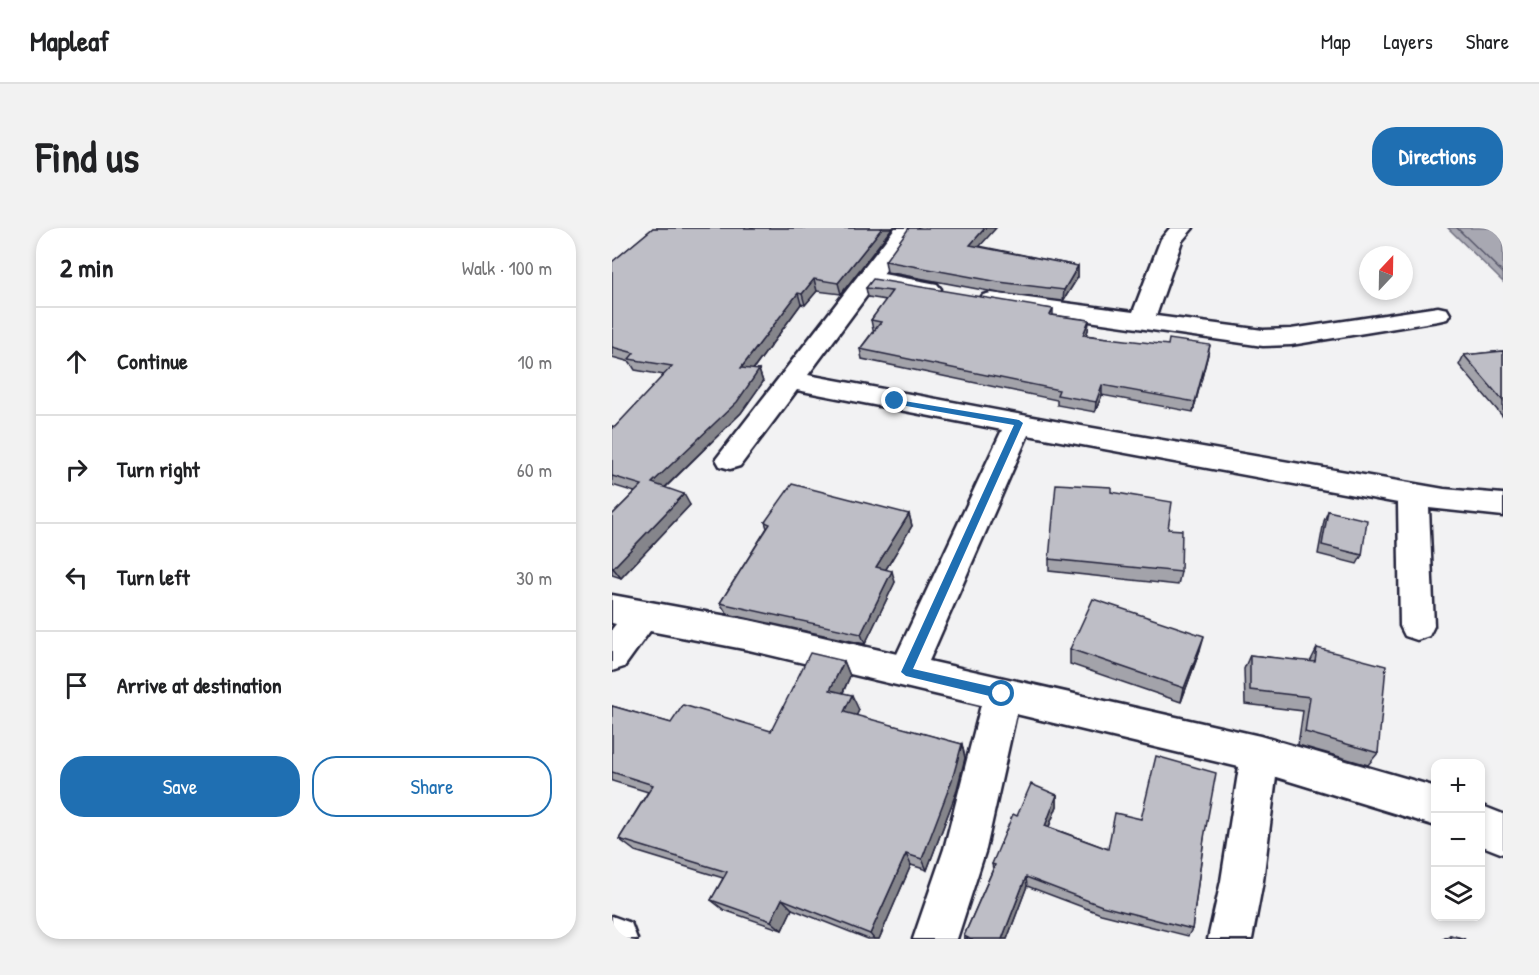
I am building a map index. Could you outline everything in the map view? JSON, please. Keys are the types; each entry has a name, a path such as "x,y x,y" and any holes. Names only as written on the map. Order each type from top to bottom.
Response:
{"street":[{"path":"730,459 906,228"},
{"path":"1142,320 1172,239 1182,228"},
{"path":"868,278 958,294 1274,338 1438,314"},
{"path":"790,380 1413,495 1503,505"},
{"path":"906,672 1019,423"},
{"path":"1413,495 1417,626"},
{"path":"612,656 627,613 749,635 1260,754 1431,805"},
{"path":"935,939 952,895 968,838 1002,694"},
{"path":"1230,939 1242,881 1260,754"},
{"path":"1485,827 1503,834"}],"water":[{"path":"1448,228 1503,228 1503,282"}],"building":[{"path":"653,228 882,228 838,283 814,279 802,294 798,293 741,368 759,370 737,402 652,483 684,494 613,568 612,515 642,485 612,476 612,426 615,427 672,366 629,359 634,353 612,347 612,262"},
{"path":"909,228 985,228 970,245 1078,266 1064,290 999,282 885,261"},
{"path":"873,279 1053,309 1050,315 1089,320 1083,335 1168,345 1169,339 1210,345 1195,402 1102,385 1096,402 1057,395 1059,390 860,349 881,322 871,320 892,291 866,288"},
{"path":"1503,351 1503,401 1464,355"},
{"path":"792,484 909,514 876,567 892,571 861,634 720,603 770,524 765,522"},
{"path":"1056,484 1111,487 1111,492 1172,502 1168,529 1182,530 1181,572 1049,559"},
{"path":"1328,511 1367,520 1362,555 1322,545"},
{"path":"1093,599 1204,636 1184,688 1070,649"},
{"path":"1317,648 1386,666 1378,753 1305,732 1310,697 1250,690 1250,655 1315,662"},
{"path":"810,653 844,661 830,690 852,695 844,712 962,744 952,780 922,859 906,854 870,934 782,899 771,921 711,900 727,872 619,839 653,785 612,772 612,706 671,723 683,705 771,731"},
{"path":"1156,756 1216,773 1204,838 1192,929 1102,906 1026,877 1002,939 970,939 964,936 995,865 992,864 1013,814 1017,816 1031,784 1057,795 1045,826 1108,849 1115,813 1141,819"},
{"path":"1450,935 1465,939 1450,939"}],"route":[{"path":"895,401 1019,423 906,672 1002,694"}]}
